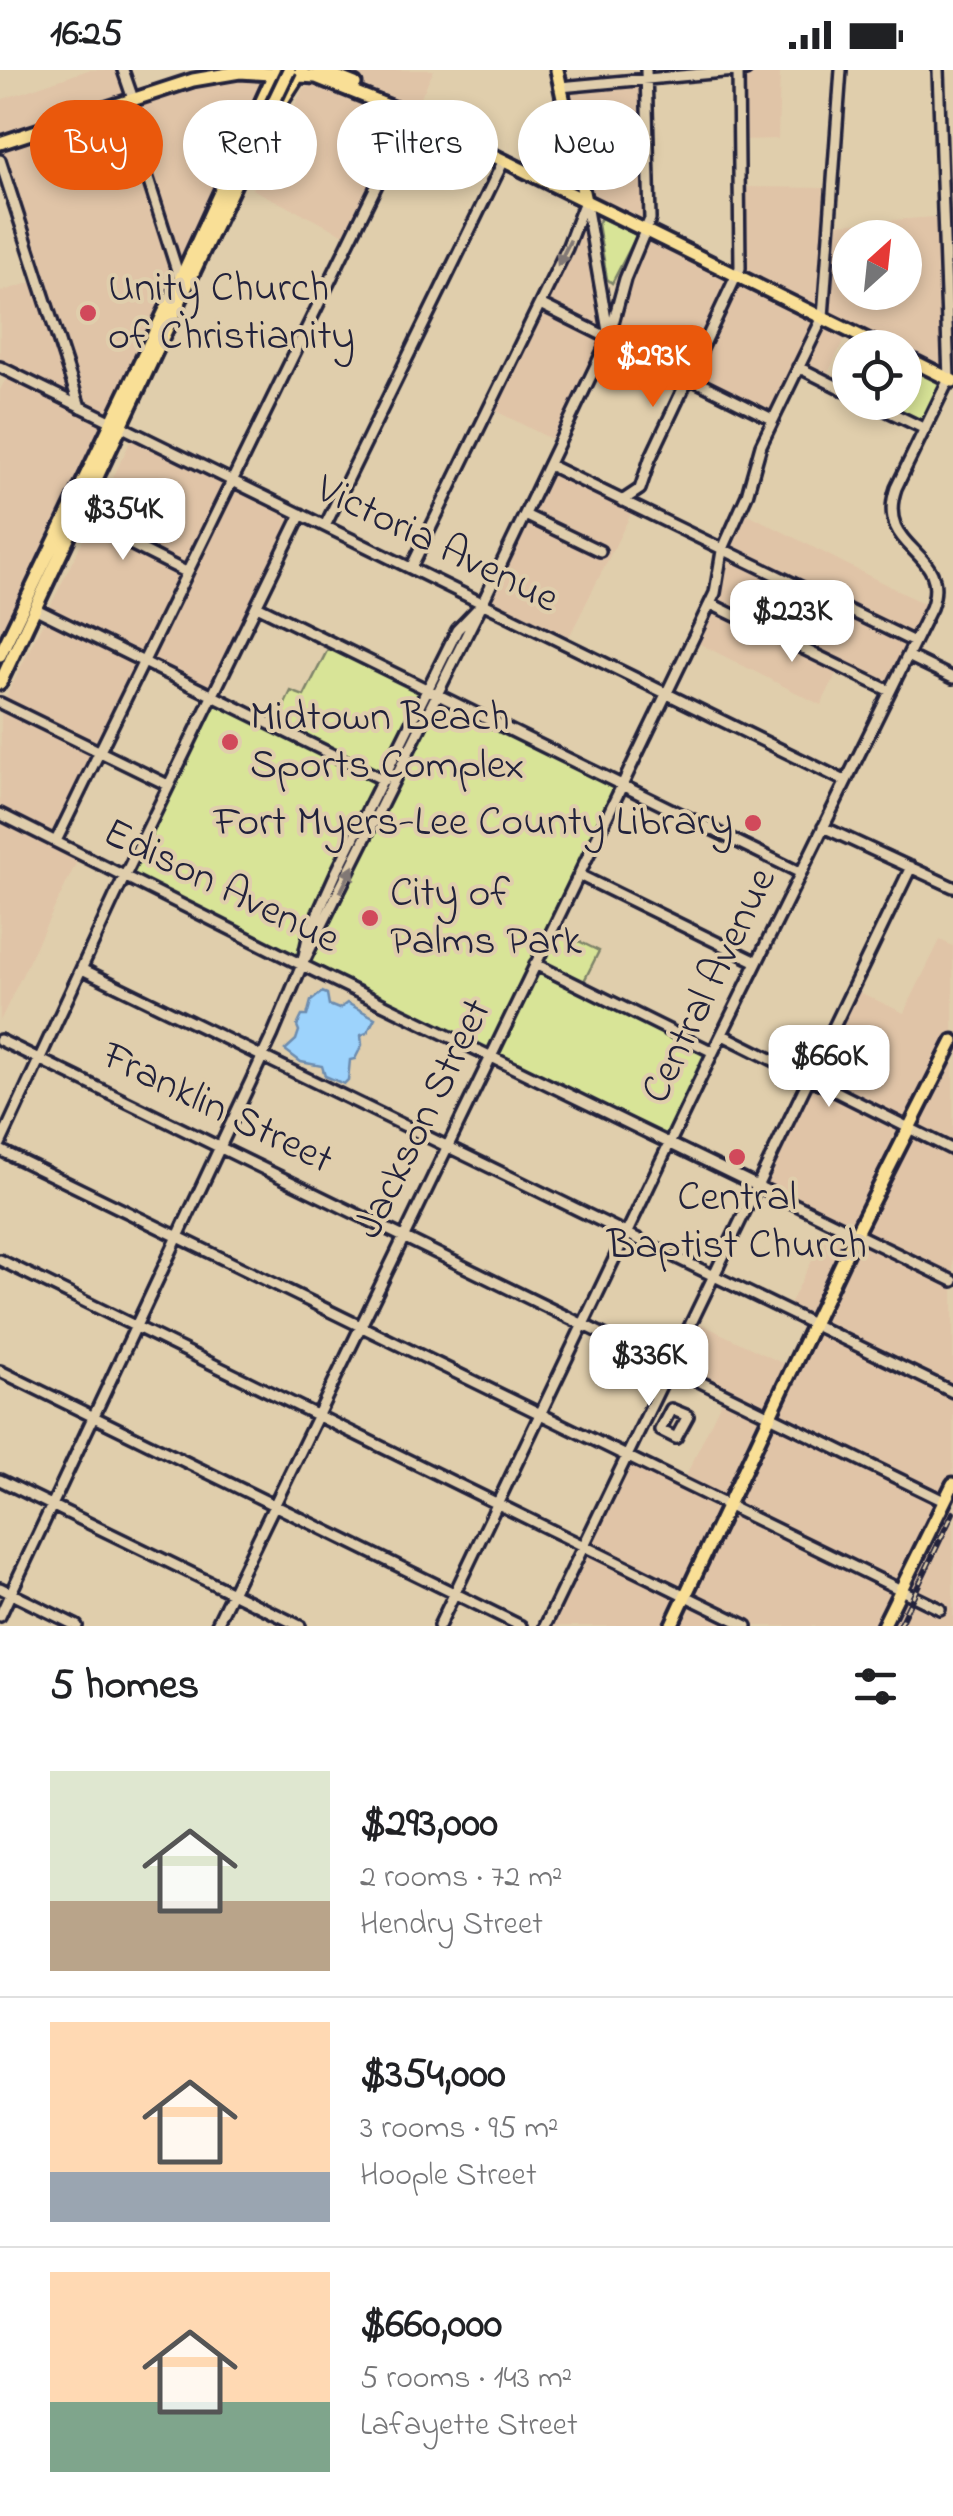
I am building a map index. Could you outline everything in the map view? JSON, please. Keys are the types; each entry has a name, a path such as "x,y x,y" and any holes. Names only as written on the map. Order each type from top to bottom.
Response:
{"main road":[{"path":"132,100 214,70"},
{"path":"557,70 563,100"},
{"path":"193,80 287,71 324,75 378,100"},
{"path":"183,285 287,71"},
{"path":"282,100 287,71"},
{"path":"0,682 79,518 183,285 287,71"},
{"path":"291,100 296,91 324,75"},
{"path":"0,143 30,133"},
{"path":"498,157 518,167"},
{"path":"183,285 216,239 240,190"},
{"path":"563,190 847,330"},
{"path":"582,190 585,201"},
{"path":"922,366 952,379"},
{"path":"0,654 118,424"},
{"path":"36,579 36,609"},
{"path":"671,1626 856,1233 953,1041"},
{"path":"883,1626 953,1484"}],"street":[{"path":"123,70 129,100"},
{"path":"622,501 640,489 650,459 738,276 738,70"},
{"path":"560,87 646,74 746,70"},
{"name":"Jackson Street","path":"216,1626 711,604 722,551 772,418 823,318 841,70"},
{"path":"938,70 952,379"},
{"path":"0,1616 302,965 316,944 610,338 625,279 650,219 646,74"},
{"path":"0,160 80,407"},
{"path":"325,526 504,160"},
{"path":"155,190 183,285"},
{"path":"56,842 374,190"},
{"path":"585,201 610,338"},
{"path":"411,568 580,221 585,201"},
{"path":"601,290 617,286 625,279"},
{"path":"540,304 772,418"},
{"path":"798,368 832,385"},
{"path":"1,381 3,369"},
{"name":"Victoria Avenue","path":"3,369 845,781"},
{"name":"Central Avenue","path":"439,1626 934,600 936,582 926,560 899,535 891,513 896,488 952,379"},
{"path":"904,420 924,430"},
{"path":"550,465 914,642"},
{"path":"640,489 652,515"},
{"path":"300,514 0,1147 177,1238 940,1609"},
{"path":"526,515 600,550"},
{"path":"79,518 186,572"},
{"path":"302,965 309,933 426,689 457,630 482,604"},
{"path":"711,604 890,692"},
{"path":"257,606 801,872"},
{"path":"36,609 394,784"},
{"path":"908,656 953,678"},
{"path":"0,702 168,786"},
{"name":"Edison Avenue","path":"0,814 953,1281"},
{"path":"823,826 953,887"},
{"path":"545,1626 911,867"},
{"path":"579,875 757,962"},
{"path":"535,964 713,1052"},
{"path":"82,969 953,1392"},
{"path":"722,1035 953,1150"},
{"name":"Franklin Street","path":"0,1040 944,1500"},
{"path":"0,1260 746,1626"},
{"path":"0,1371 520,1626"},
{"path":"648,1412 665,1420 671,1408 688,1414 682,1428"},
{"path":"0,1480 300,1626"},
{"path":"0,1588 78,1626"}],"shaded area":[{"path":"88,70 119,70 128,97 30,100 30,129 0,139 0,100"},
{"path":"332,70 434,70 419,100 392,100"},
{"path":"780,71 778,139 742,140 741,74"},
{"path":"268,76 257,100 183,100 183,190 215,190 179,266 155,190 163,190 163,100 143,100 194,83"},
{"path":"644,82 644,100 567,100 565,91"},
{"path":"312,84 327,84 364,100 337,100 337,190 370,190 347,236 254,190 317,190 317,100 297,100 303,89"},
{"path":"30,137 30,190 148,190 175,275 108,415 83,404 0,147"},
{"path":"743,187 828,188 820,312 743,274"},
{"path":"586,190 646,190 645,226 588,198"},
{"path":"940,214 944,372 922,361 922,330 858,330 827,315 832,248 832,310 922,310 922,220 893,220"},
{"path":"584,217 605,331 544,302"},
{"path":"648,236 733,278 689,373 614,335 629,278"},
{"path":"36,281 74,400 0,363 0,292"},
{"path":"740,281 818,319 770,414 695,377"},
{"path":"541,309 605,340 557,442 492,409"},
{"path":"824,322 839,330 832,330 832,365 826,377 803,366"},
{"path":"8,375 105,422 0,639 0,390"},
{"path":"133,436 226,481 184,567 92,521"},
{"path":"551,470 633,510 567,641 487,602"},
{"path":"232,484 296,516 211,691 147,659"},
{"path":"744,512 928,606 913,637 727,549"},
{"path":"89,528 181,574 141,656 48,611"},
{"path":"725,557 910,644 888,686 718,603"},
{"path":"714,610 838,670 821,705 696,642"},
{"path":"45,618 138,663 98,747 4,701"},
{"path":"1,708 94,754 54,836 0,810"},
{"path":"0,818 79,857 0,1021"},
{"path":"940,940 953,946 953,1033 908,1123 813,1076 855,990 904,1013"},
{"path":"953,1049 953,1145 914,1126"},
{"path":"810,1083 904,1130 855,1228 761,1183"},
{"path":"911,1133 953,1154 953,1277 861,1231"},
{"path":"830,1225 851,1235 667,1626 549,1626 629,1458 682,1484 724,1396 672,1368 695,1321 788,1366 808,1324 786,1312"},
{"path":"858,1238 953,1286 953,1476 879,1626 675,1626"},
{"path":"953,1491 953,1626 887,1626"}],"green space":[{"path":"601,218 637,235 612,283 607,279 598,224"},
{"path":"922,366 949,379 924,429 905,420 922,420"},
{"path":"331,643 424,690 300,962 128,874 213,698 274,727 291,691 304,696"},
{"name":"City of Palms Park","path":"438,696 620,786 490,1053 304,964 317,946"},
{"path":"554,929 599,951 582,985 537,963"},
{"path":"535,967 711,1052 670,1141 493,1054"}],"water":[{"path":"322,992 327,994 329,1005 339,1009 347,1003 375,1018 367,1033 361,1035 362,1045 355,1059 350,1060 344,1084 325,1076 322,1066 301,1062 285,1050 296,1040 297,1026 302,1016 307,1016 311,1001"}],"railway":[{"path":"899,1626 953,1513"}],"place":[{"name":"Unity Church of Christianity","path":"88,313"},
{"name":"Midtown Beach Sports Complex","path":"230,742"},
{"name":"Fort Myers-Lee County Library","path":"753,823"},
{"name":"City of Palms Park","path":"370,918"},
{"name":"Central Baptist Church","path":"737,1157"}]}
